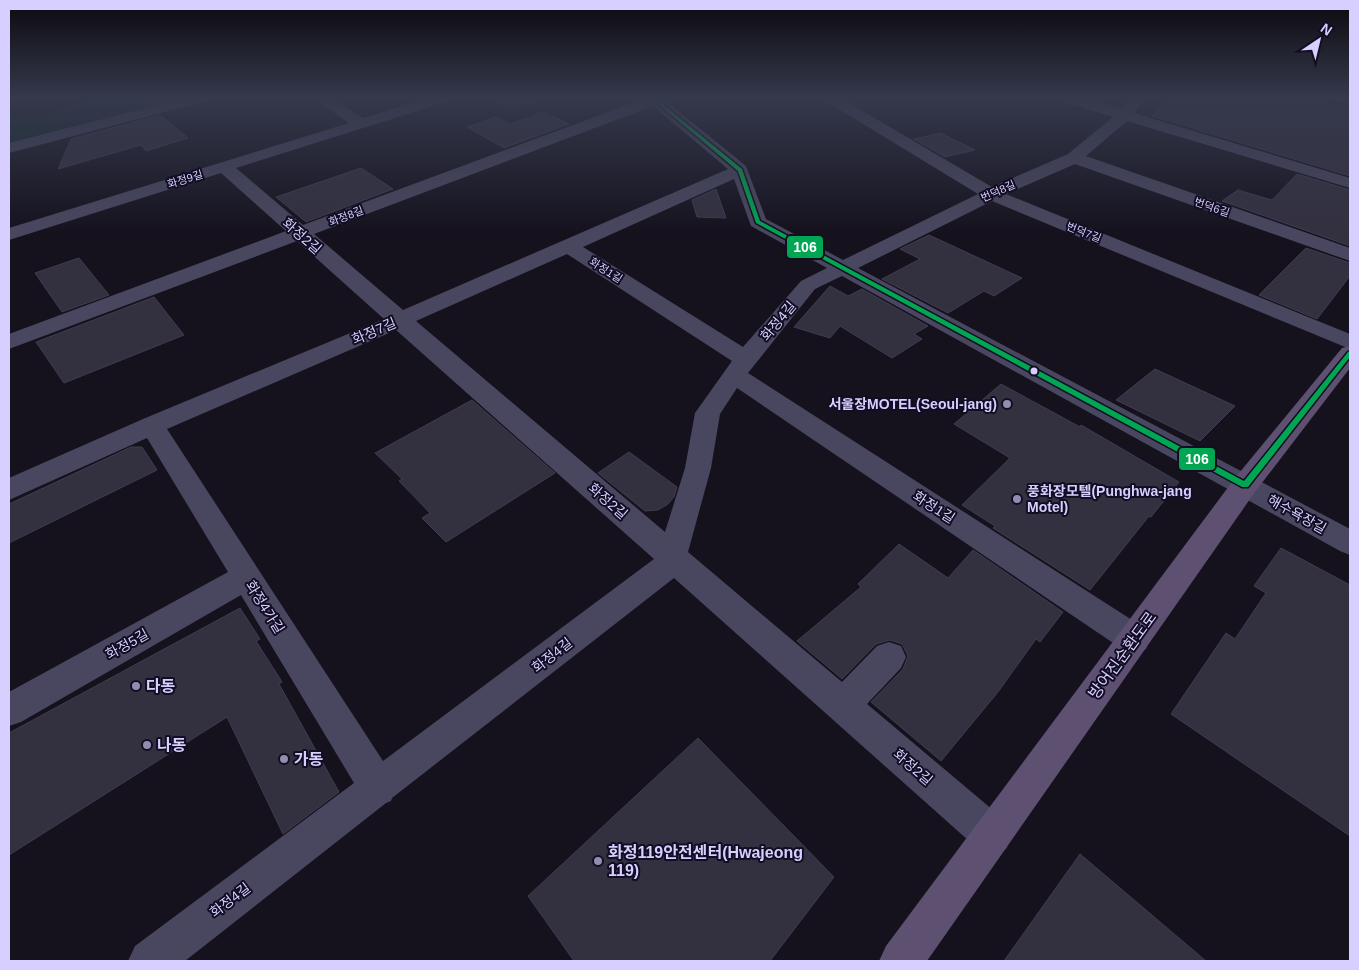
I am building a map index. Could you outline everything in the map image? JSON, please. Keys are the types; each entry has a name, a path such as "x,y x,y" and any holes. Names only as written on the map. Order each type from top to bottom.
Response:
{"main road":[{"name":"방어진순환도로","path":"901,961 1245,485 1350,353"}],"street":[{"path":"9,148 31,142"},
{"name":"화정9길","path":"9,234 303,142"},
{"name":"화정8길","path":"9,342 540,142"},
{"path":"708,142 740,170"},
{"name":"번덕7길","path":"910,142 991,194 1350,342"},
{"name":"번덕8길","path":"843,268 991,194 1074,158 1092,142"},
{"path":"1212,142 1350,183"},
{"name":"번덕6길","path":"1074,158 1350,255"},
{"name":"화정2길","path":"224,167 992,836"},
{"name":"화정7길","path":"9,490 740,170"},
{"name":"해수욕장길","path":"740,170 758,222 1350,543"},
{"name":"화정1길","path":"568,246 740,368 1134,639"},
{"name":"화정4길","path":"150,961 670,564 698,468 708,413 740,368 808,285 843,268"},
{"name":"화정4가길","path":"152,426 378,788"},
{"name":"화정5길","path":"9,710 246,578"},
{"path":"843,705 889,657"}],"building":[{"path":"70,142 174,142 146,151 141,145 58,169"},
{"path":"494,142 520,142 504,148"},
{"path":"920,142 960,142 975,150 945,157"},
{"path":"1239,142 1350,142 1350,176"},
{"path":"361,168 393,189 306,222 276,197"},
{"path":"1297,174 1350,190 1350,246 1222,201 1238,190 1272,200"},
{"path":"716,189 726,218 697,217 692,200"},
{"path":"929,235 1022,278 994,296 984,291 948,313 882,279 920,259 900,249"},
{"path":"1306,248 1350,263 1350,276 1317,319 1259,295"},
{"path":"79,258 109,295 62,312 35,273"},
{"path":"830,286 848,296 862,289 928,326 914,334 922,339 892,358 840,326 830,338 794,327"},
{"path":"154,297 184,335 64,383 36,342"},
{"path":"1155,369 1235,406 1200,441 1116,400"},
{"path":"1001,384 1080,427 1081,425 1179,482 1151,517 1149,516 1090,590 993,528 995,526 962,505 1010,458 954,424"},
{"path":"472,400 555,473 446,542 422,518 430,513 399,481 402,479 375,453"},
{"path":"131,447 142,447 157,470 9,543 9,504"},
{"path":"629,452 677,487 674,497 668,504 658,510 645,511 598,473"},
{"path":"899,544 948,578 973,550 1063,612 1040,642 1036,639 998,692 941,761 871,702 903,669 908,656 902,644 890,640 876,644 842,679 797,641 861,587 858,584"},
{"path":"1281,548 1350,585 1350,836 1171,714 1226,633 1235,639 1266,593 1254,586"},
{"path":"240,608 260,639 256,641 282,682 279,684 339,792 283,834 227,717 9,855 9,733"},
{"path":"698,738 834,877 770,961 574,961 528,896"},
{"path":"1080,854 1206,961 1004,961"}],"transit line":[{"name":"106","path":"707,142 740,170 758,222 1245,485 1350,353"}],"place":[{"name":"서울장MOTEL(Seoul-jang)","path":"1007,404"},
{"name":"풍화장모텔(Punghwa-jang Motel)","path":"1017,499"},
{"name":"다동","path":"136,686"},
{"name":"나동","path":"147,745"},
{"name":"가동","path":"284,759"},
{"name":"화정119안전센터(Hwajeong 119)","path":"598,861"}]}
